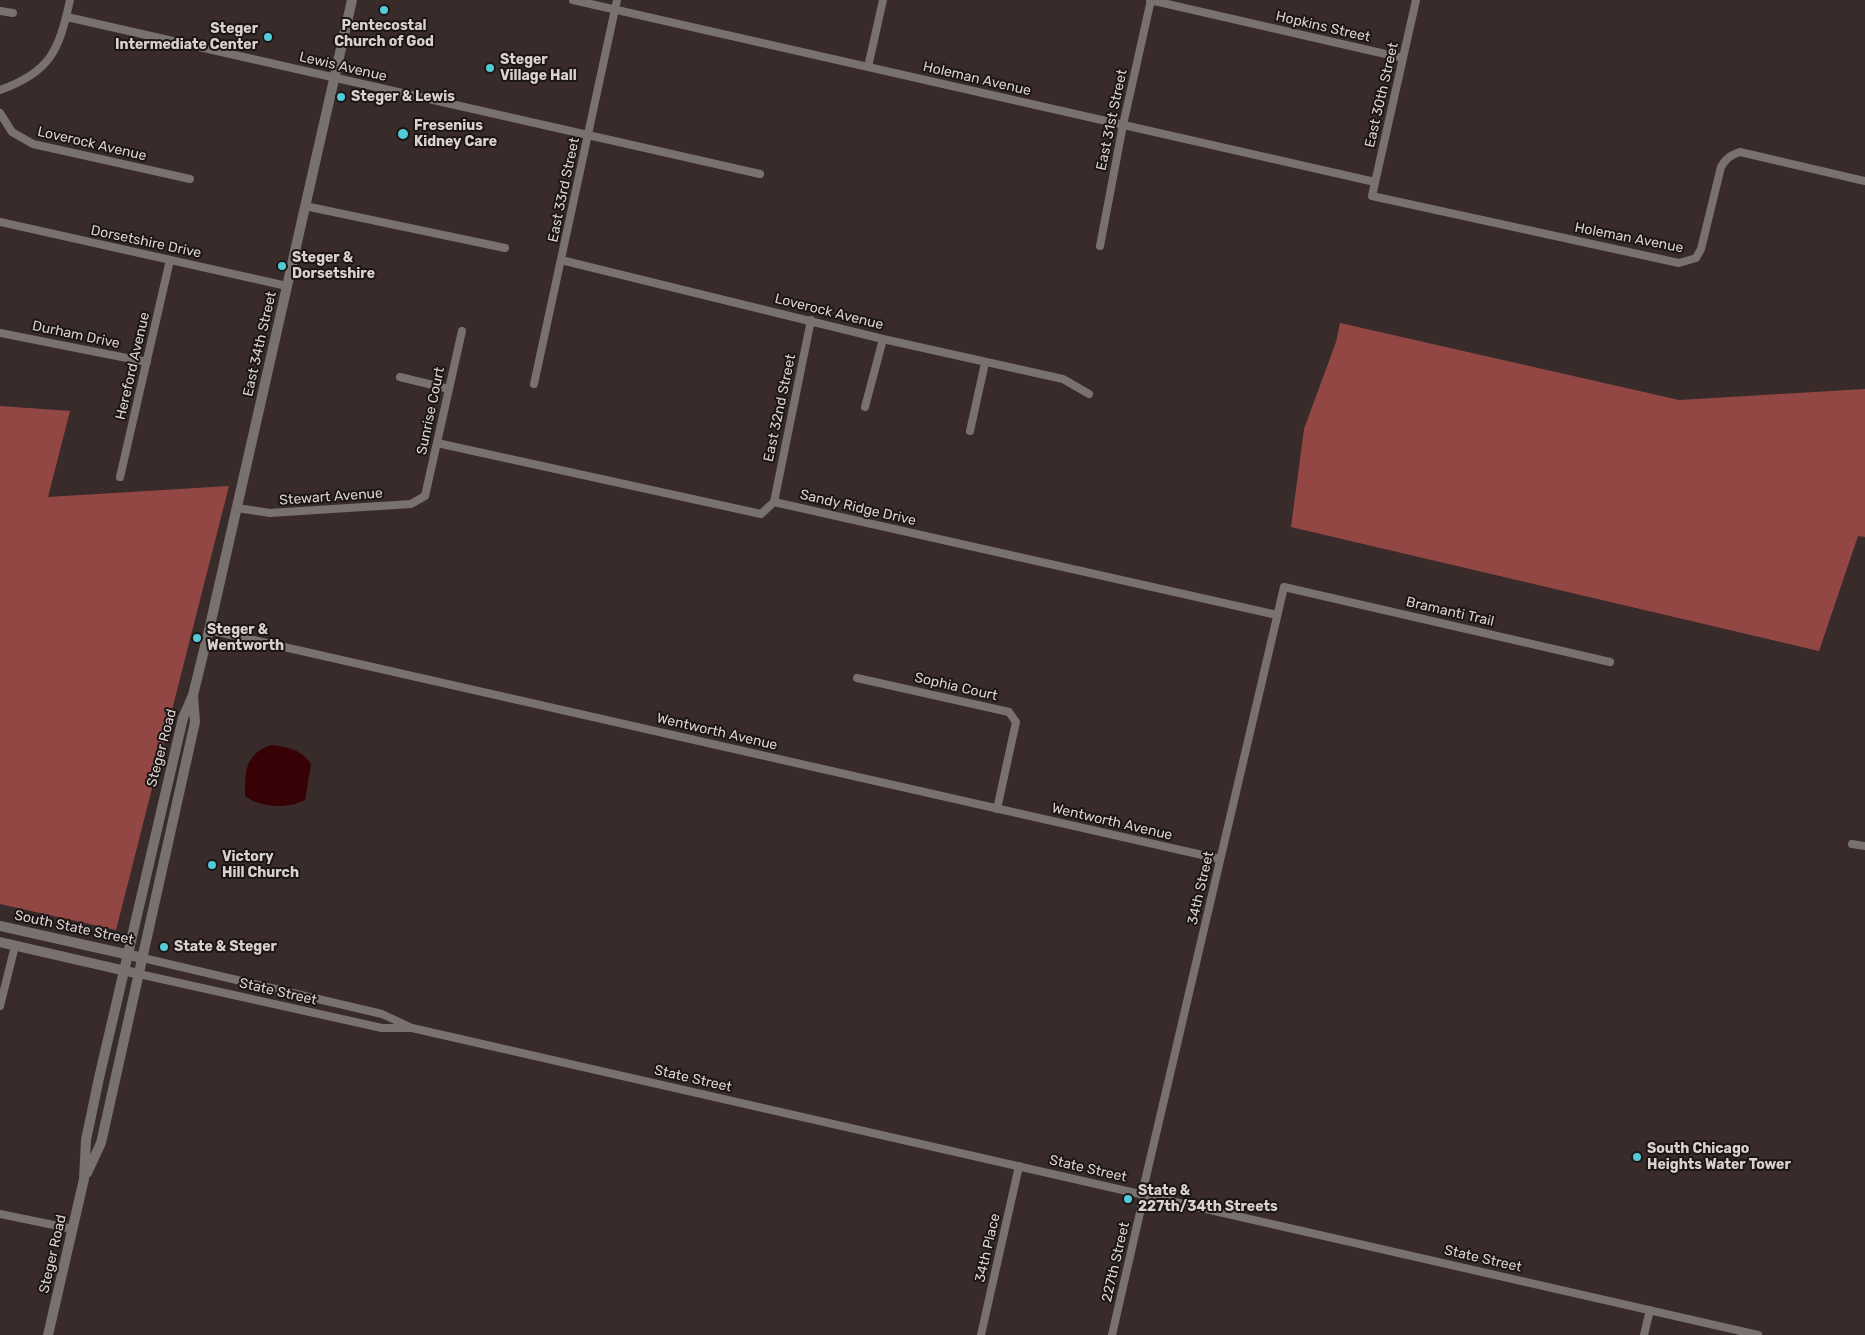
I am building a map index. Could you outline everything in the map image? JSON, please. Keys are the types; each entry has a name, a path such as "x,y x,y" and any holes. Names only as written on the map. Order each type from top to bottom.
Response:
{"street":[{"path":"0,90 19,83 38,71 58,46 70,0"},
{"name":"East 34th Street","path":"193,695 352,0"},
{"name":"Holeman Avenue","path":"573,0 1375,182"},
{"name":"East 33rd Street","path":"534,384 617,0"},
{"path":"868,67 883,0"},
{"name":"Hopkins Street","path":"1151,0 1403,58"},
{"name":"East 31st Street","path":"1100,246 1123,125 1151,0"},
{"name":"East 30th Street","path":"1372,196 1416,0"},
{"path":"0,11 13,13"},
{"name":"Lewis Avenue","path":"66,17 334,77 588,137 760,174"},
{"name":"Loverock Avenue","path":"0,113 12,132 33,144 190,179"},
{"name":"Holeman Avenue","path":"1372,196 1679,263 1696,258 1701,249 1721,167 1725,160 1732,155 1740,152 1865,181"},
{"path":"305,206 505,248"},
{"name":"Dorsetshire Drive","path":"0,222 287,286"},
{"name":"Hereford Avenue","path":"120,478 170,260"},
{"name":"Loverock Avenue","path":"561,260 884,339 1062,379 1089,394"},
{"name":"East 32nd Street","path":"774,502 811,320"},
{"name":"Sunrise Court","path":"426,496 462,332"},
{"name":"Durham Drive","path":"0,333 147,362"},
{"path":"865,407 884,339"},
{"path":"970,431 985,362"},
{"path":"400,377 449,390"},
{"path":"437,444 761,514 774,502"},
{"name":"Stewart Avenue","path":"236,508 270,513 410,504 426,496"},
{"name":"Sandy Ridge Drive","path":"774,502 1277,614"},
{"name":"34th Street","path":"1143,1194 1284,588"},
{"name":"Bramanti Trail","path":"1284,588 1610,662"},
{"name":"Wentworth Avenue","path":"209,630 1220,859"},
{"name":"Sophia Court","path":"857,678 1010,712 1016,722 997,809"},
{"name":"Steger Road","path":"48,1335 84,1179 86,1140 127,953 183,718 193,695"},
{"name":"Steger Road","path":"84,1179 101,1143 143,958 195,722 193,695"},
{"path":"1852,844 1865,846"},
{"name":"South State Street","path":"0,926 143,958"},
{"path":"0,942 139,974"},
{"path":"0,1006 15,946"},
{"name":"State Street","path":"143,958 382,1014 412,1028 1758,1335"},
{"name":"State Street","path":"139,974 382,1028 412,1028"},
{"name":"34th Place","path":"981,1335 1019,1166"},
{"name":"227th Street","path":"1112,1335 1143,1194"},
{"path":"0,1214 73,1229"},
{"path":"1644,1335 1650,1310"}],"shaded area":[{"path":"1340,323 1679,400 1865,389 1865,537 1858,536 1819,651 1291,527 1304,429 1336,342"},
{"path":"0,406 70,411 48,497 229,486 116,930 0,904"},
{"path":"271,745 299,752 311,764 305,800 291,805 274,806 258,803 245,796 246,771 251,758 262,749"}],"place":[{"name":"Pentecostal Church of God","path":"384,10"},
{"name":"Steger Intermediate Center","path":"268,37"},
{"name":"Steger Village Hall","path":"490,68"},
{"name":"Steger & Lewis","path":"341,97"},
{"name":"Fresenius Kidney Care","path":"403,134"},
{"name":"Steger & Dorsetshire","path":"282,266"},
{"name":"Steger & Wentworth","path":"197,638"},
{"name":"Victory Hill Church","path":"212,865"},
{"name":"State & Steger","path":"164,947"},
{"name":"South Chicago Heights Water Tower","path":"1637,1157"},
{"name":"State & 227th/34th Streets","path":"1128,1199"}]}
